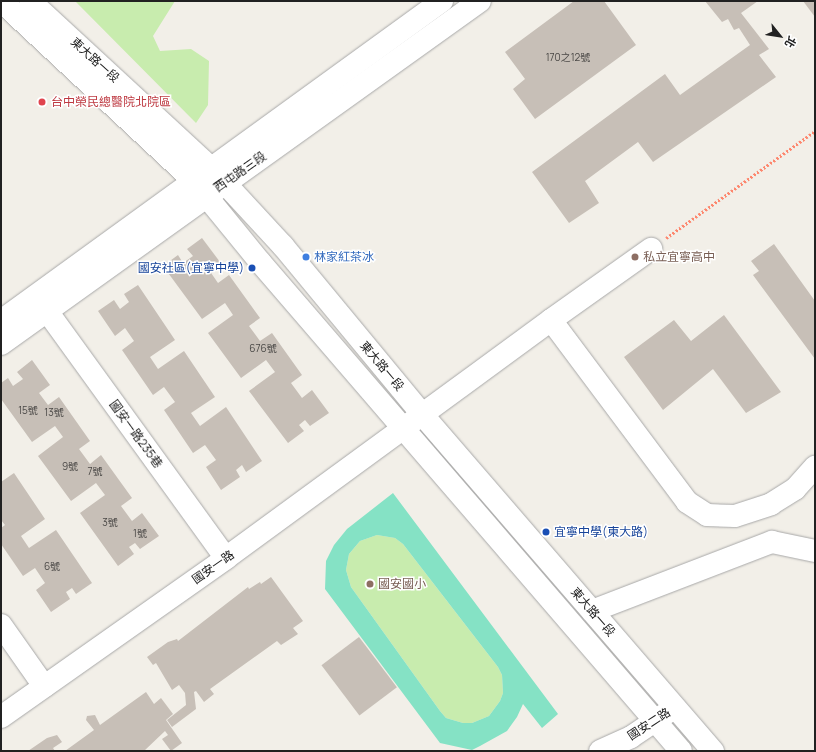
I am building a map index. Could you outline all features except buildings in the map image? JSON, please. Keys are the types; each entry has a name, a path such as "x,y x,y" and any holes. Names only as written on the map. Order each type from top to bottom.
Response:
{"street":[{"name":"西屯路三段","path":"218,176 442,1"},
{"name":"西屯路三段","path":"1,321 480,1"},
{"name":"東大路一段","path":"15,5 218,176 283,246 421,413 713,751"},
{"name":"東大路一段","path":"15,5 200,189 681,751"},
{"name":"西屯路三段","path":"1,344 47,311 200,189"},
{"name":"國安一路","path":"1,717 226,558 404,428 421,413 651,249"},
{"name":"國安一路235巷","path":"47,311 226,558"},
{"path":"550,320 687,502 707,515 735,516 771,504 795,489 815,467"},
{"path":"592,611 772,542 815,550"},
{"path":"1,625 44,686"},
{"name":"國安二路","path":"600,751 631,736 675,706"}],"path":[{"path":"651,249 815,131"}],"green space":[{"path":"75,1 175,1 153,36 160,51 191,49 209,61 208,105 196,123"},
{"path":"393,493 558,714 542,728 523,704 517,717 507,731 472,750 440,743 325,589 326,561 334,545 347,529","holes":["377,535 395,538 403,544 498,667 502,675 503,693 500,701 489,716 472,723 463,723 446,718 351,587 346,570 349,554 360,541"]},
{"path":"377,535 395,538 403,544 498,667 502,675 503,693 500,701 489,716 472,723 463,723 446,718 351,587 346,570 349,554 360,541"}],"place":[{"name":"台中榮民總醫院北院區","path":"42,102"},
{"name":"林家紅茶冰","path":"306,257"},
{"name":"私立宜寧高中","path":"635,257"},
{"name":"國安社區(宜寧中學)","path":"252,268"},
{"name":"宜寧中學(東大路)","path":"546,532"},
{"name":"國安國小","path":"370,584"}]}
